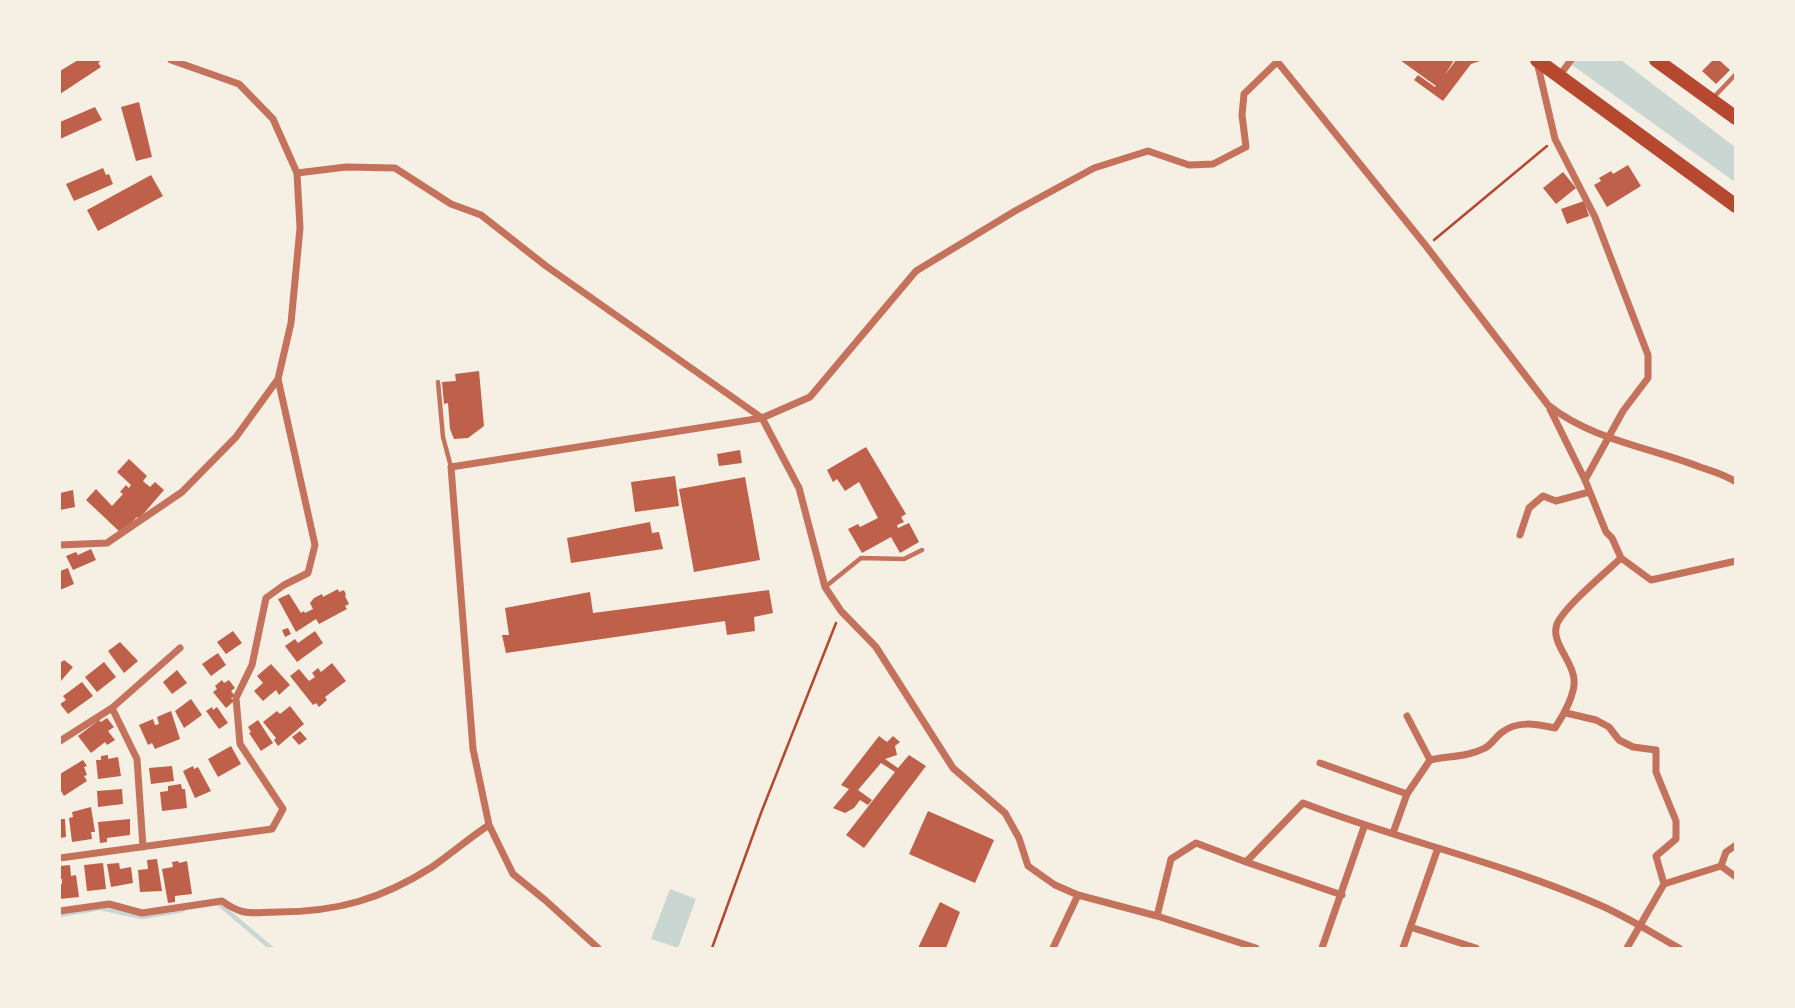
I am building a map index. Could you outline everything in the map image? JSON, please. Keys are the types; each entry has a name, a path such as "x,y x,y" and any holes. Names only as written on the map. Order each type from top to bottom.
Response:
{"main road":[{"path":"1537,60 1566,67 1735,206"},
{"path":"1657,60 1735,118"}],"street":[{"path":"60,545 107,543 182,492 236,437 278,379 291,323 300,228 297,173 273,119 239,85 171,60"},
{"path":"1537,60 1555,139 1595,217 1648,355 1648,378 1623,411 1585,480"},
{"path":"598,948 513,874 488,825 473,749 458,585 451,467 762,418 810,397 916,271 1015,211 1094,168 1149,151 1189,165 1213,164 1246,147 1242,115 1244,94 1277,61 1426,246 1548,405 1621,558 1651,580 1735,561"},
{"path":"297,173 346,167 395,168 451,204 481,215 592,298 762,418 799,488 825,587 841,611 876,647 953,768 1005,813 1028,866 1055,885 1078,895 1157,916 1256,948"},
{"path":"60,858 272,829 283,809 240,744 236,698 252,665 266,598 308,573 315,545 278,379"},
{"path":"1548,405 1563,416 1608,439 1676,458 1735,482"},
{"path":"1520,535 1529,508 1543,496 1556,500 1589,492"},
{"path":"1393,833 1407,794 1430,760 1465,756 1487,748 1502,732 1514,726 1529,723 1555,728 1566,713 1574,686 1574,676 1555,633 1557,623 1567,608 1621,558"},
{"path":"60,729 63,738 112,708 180,648"},
{"path":"112,708 137,759 144,847"},
{"path":"1566,713 1596,720 1609,727 1619,740 1633,747 1656,750 1656,772 1676,821 1676,839 1656,856 1664,884"},
{"path":"1407,716 1430,760"},
{"path":"1320,762 1407,794"},
{"path":"1246,862 1303,803 1364,827 1393,833 1518,873 1597,903 1679,948"},
{"path":"60,911 109,904 142,913 222,901 238,912 306,912 350,906 407,882 488,825"},
{"path":"1322,948 1364,827"},
{"path":"1157,916 1171,859 1196,844 1342,895"},
{"path":"1721,866 1726,852 1735,845"},
{"path":"1403,948 1438,848"},
{"path":"1627,948 1664,884 1721,866"},
{"path":"1721,866 1735,877"},
{"path":"1053,948 1078,895"},
{"path":"1410,927 1476,948"}],"lane":[{"path":"1712,100 1735,74"},
{"path":"438,382 443,437 451,467"},
{"path":"825,587 861,558 904,559 922,550"}],"path":[{"path":"1426,246 1555,139"},
{"path":"712,948 761,813 841,611"}],"shaded area":[{"path":"1565,60 1621,60 1735,147 1735,182"},
{"path":"670,889 696,899 678,948 651,939"}],"building":[{"path":"78,60 102,60 98,63 101,67 60,94 60,71"},
{"path":"1400,60 1454,60 1445,75 1456,60 1483,60 1471,64 1443,101 1414,80 1418,75 1436,86"},
{"path":"1713,60 1719,60 1730,70 1716,84 1702,71"},
{"path":"139,102 152,157 136,161 121,107"},
{"path":"95,107 102,120 60,139 60,122"},
{"path":"1628,165 1641,186 1607,207 1594,185 1601,181 1599,178"},
{"path":"103,168 113,184 74,201 66,184"},
{"path":"1563,172 1576,188 1556,204 1543,188"},
{"path":"151,175 163,196 98,231 87,210"},
{"path":"1584,201 1589,216 1567,224 1561,209"},
{"path":"479,371 484,426 468,438 454,439 450,429 448,403 444,404 442,382 456,381 455,374"},
{"path":"866,447 906,514 901,517 904,522 897,525 898,528 909,523 919,542 900,553 891,537 862,553 848,529 858,524 860,527 878,518 859,482 845,491 837,479 833,482 827,470"},
{"path":"740,450 742,463 719,466 717,454"},
{"path":"129,459 147,476 143,481 150,487 155,482 164,490 139,519 137,517 121,533 86,500 96,489 112,506 123,494 120,492 126,485 129,488 131,485 117,472"},
{"path":"675,476 679,506 635,512 631,482"},
{"path":"745,477 760,560 694,572 679,489"},
{"path":"73,490 75,507 60,510 60,493"},
{"path":"650,522 652,533 659,532 663,549 571,563 567,538"},
{"path":"91,549 96,560 73,570 66,556 76,552 78,555"},
{"path":"68,568 74,584 60,590 60,571"},
{"path":"338,589 339,592 344,590 349,604 345,606 347,609 319,624 316,619 296,632 278,599 289,594 301,613 305,613 313,609 310,603 314,598 322,594 323,597"},
{"path":"769,590 773,613 754,617 755,631 727,635 725,621 506,653 502,635 509,635 505,608 590,592 593,613"},
{"path":"288,628 291,634 285,637 282,630"},
{"path":"233,631 242,643 226,654 217,642"},
{"path":"315,631 323,643 297,662 285,646 295,639 298,643"},
{"path":"120,642 138,661 124,673 108,651"},
{"path":"218,653 226,665 211,676 202,664"},
{"path":"60,660 73,667 60,682"},
{"path":"104,662 116,677 97,692 85,677"},
{"path":"332,663 346,681 325,697 327,700 319,707 316,703 313,705 290,676 299,669 309,681 315,677 312,673 318,668 321,672"},
{"path":"271,664 290,685 279,695 276,690 263,701 254,691 263,683 257,676"},
{"path":"177,670 187,683 172,694 163,682"},
{"path":"222,680 224,683 229,680 235,688 231,691 235,696 231,698 234,701 226,708 213,692"},
{"path":"82,682 93,696 68,714 60,704 66,700 63,696"},
{"path":"191,699 202,715 184,728 175,711"},
{"path":"290,706 304,724 278,746 274,740 276,738 263,722 277,711 280,714"},
{"path":"212,707 213,710 217,707 228,723 219,729 206,711"},
{"path":"171,711 180,739 155,749 152,743 148,745 139,725 153,719 155,725 159,724 157,717"},
{"path":"107,718 114,727 108,731 115,740 107,745 105,742 91,753 78,736 99,720 101,722"},
{"path":"258,720 273,743 261,751 248,727"},
{"path":"300,731 307,739 299,745 292,737"},
{"path":"879,736 887,742 893,736 900,742 895,746 897,755 885,759 898,768 909,755 926,766 864,848 846,835 895,772 881,763 858,790 872,800 868,805 860,800 854,808 845,813 833,808 849,789 841,785"},
{"path":"231,746 241,764 218,777 208,759"},
{"path":"108,755 108,759 118,757 121,776 98,779 96,760"},
{"path":"83,760 87,766 84,767 87,775 84,776 87,781 64,796 60,789 60,774"},
{"path":"172,766 174,781 151,784 149,768"},
{"path":"193,766 194,769 198,767 211,791 195,798 183,771"},
{"path":"181,784 182,789 185,789 187,808 162,811 160,792 168,791 168,786"},
{"path":"122,789 123,804 98,807 97,791"},
{"path":"91,807 95,832 91,832 92,839 72,842 69,818 73,817 72,812"},
{"path":"928,811 994,840 975,883 909,854"},
{"path":"60,819 65,819 66,837 60,838"},
{"path":"130,819 130,835 107,838 107,842 100,843 98,822"},
{"path":"157,859 162,891 140,892 138,870 148,869 147,860"},
{"path":"187,861 192,894 175,896 175,902 168,903 162,869 173,867 172,862"},
{"path":"103,863 106,889 87,891 84,865"},
{"path":"119,863 120,869 131,867 133,883 111,887 107,864"},
{"path":"70,865 71,876 76,875 79,897 60,899 60,866"},
{"path":"940,902 960,912 946,948 918,948"}],"waterway":[{"path":"219,904 271,948"},
{"path":"60,915 100,908 142,917 183,910"}]}
